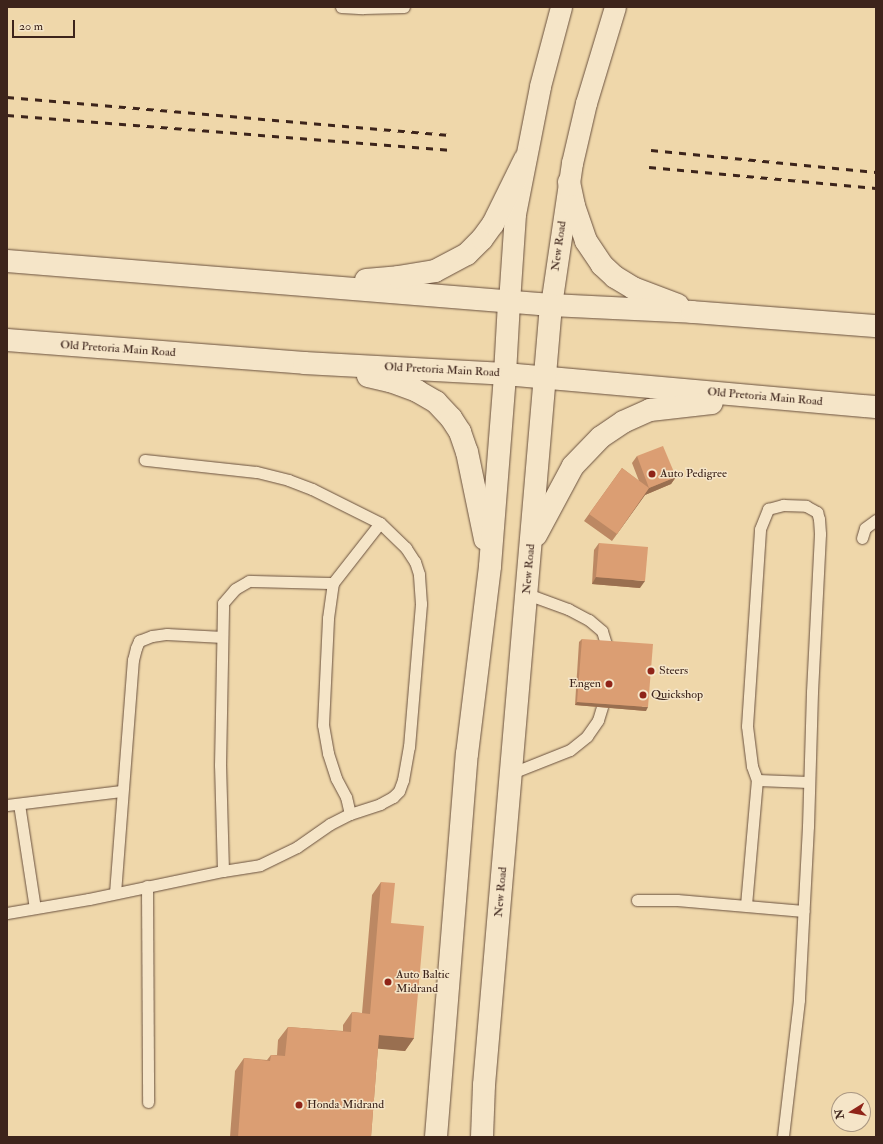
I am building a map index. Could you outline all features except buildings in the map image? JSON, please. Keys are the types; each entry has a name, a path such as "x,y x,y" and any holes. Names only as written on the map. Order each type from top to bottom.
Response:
{"main road":[{"path":"293,285 398,277 435,271 452,263 473,248 493,224 525,159"},
{"path":"568,182 574,206 586,241 602,265 615,277 633,288 692,312"},
{"path":"7,261 181,274 293,285 509,302 692,312 876,326"},
{"path":"436,1137 467,754 490,566 509,302"},
{"name":"New Road","path":"482,1137 484,1085 532,542 544,377 551,305"},
{"name":"Old Pretoria Main Road","path":"7,340 304,363 544,377 876,407"},
{"path":"304,363 401,385 430,398 446,412 460,432 467,452 490,566"},
{"path":"532,542 573,466 601,437 623,422 650,410 684,405 784,399"}],"street":[{"path":"509,302 515,214 540,86 561,7"},
{"name":"New Road","path":"551,305 568,182 586,103 615,7"}],"lane":[{"path":"341,7 404,7"},
{"path":"7,913 260,865 297,847 330,824 350,814 380,804 394,797 399,791 409,747 421,604 419,574 415,562 406,548 380,523 312,489 289,480 256,472 145,460"},
{"path":"746,905 757,780 752,766 747,726 760,529 768,509 774,506 794,504 812,508 817,512 819,519 804,911 799,1000 783,1137"},
{"path":"862,538 865,528 876,520"},
{"path":"350,814 346,797 336,778 328,753 323,725 328,618 333,583 380,523"},
{"path":"223,871 220,765 223,603 235,589 249,581 333,583"},
{"path":"527,594 568,609 589,620 602,631 606,644"},
{"path":"115,893 121,791 132,660 139,641 152,636 167,634 222,637"},
{"path":"512,774 570,750 587,736 598,720 602,708"},
{"path":"757,780 809,782"},
{"path":"7,805 121,791"},
{"path":"19,804 35,908"},
{"path":"147,886 148,1102"},
{"path":"637,900 677,900 804,911"}],"railway":[{"path":"7,97 452,135"},
{"path":"7,115 449,150"},
{"path":"651,150 876,172"},
{"path":"649,167 876,188"}],"place":[{"name":"Auto Pedigree","path":"652,474"},
{"name":"Steers","path":"651,671"},
{"name":"Engen","path":"609,684"},
{"name":"Quickshop","path":"643,695"},
{"name":"Auto Baltic Midrand","path":"388,982"},
{"name":"Honda Midrand","path":"299,1105"}]}
